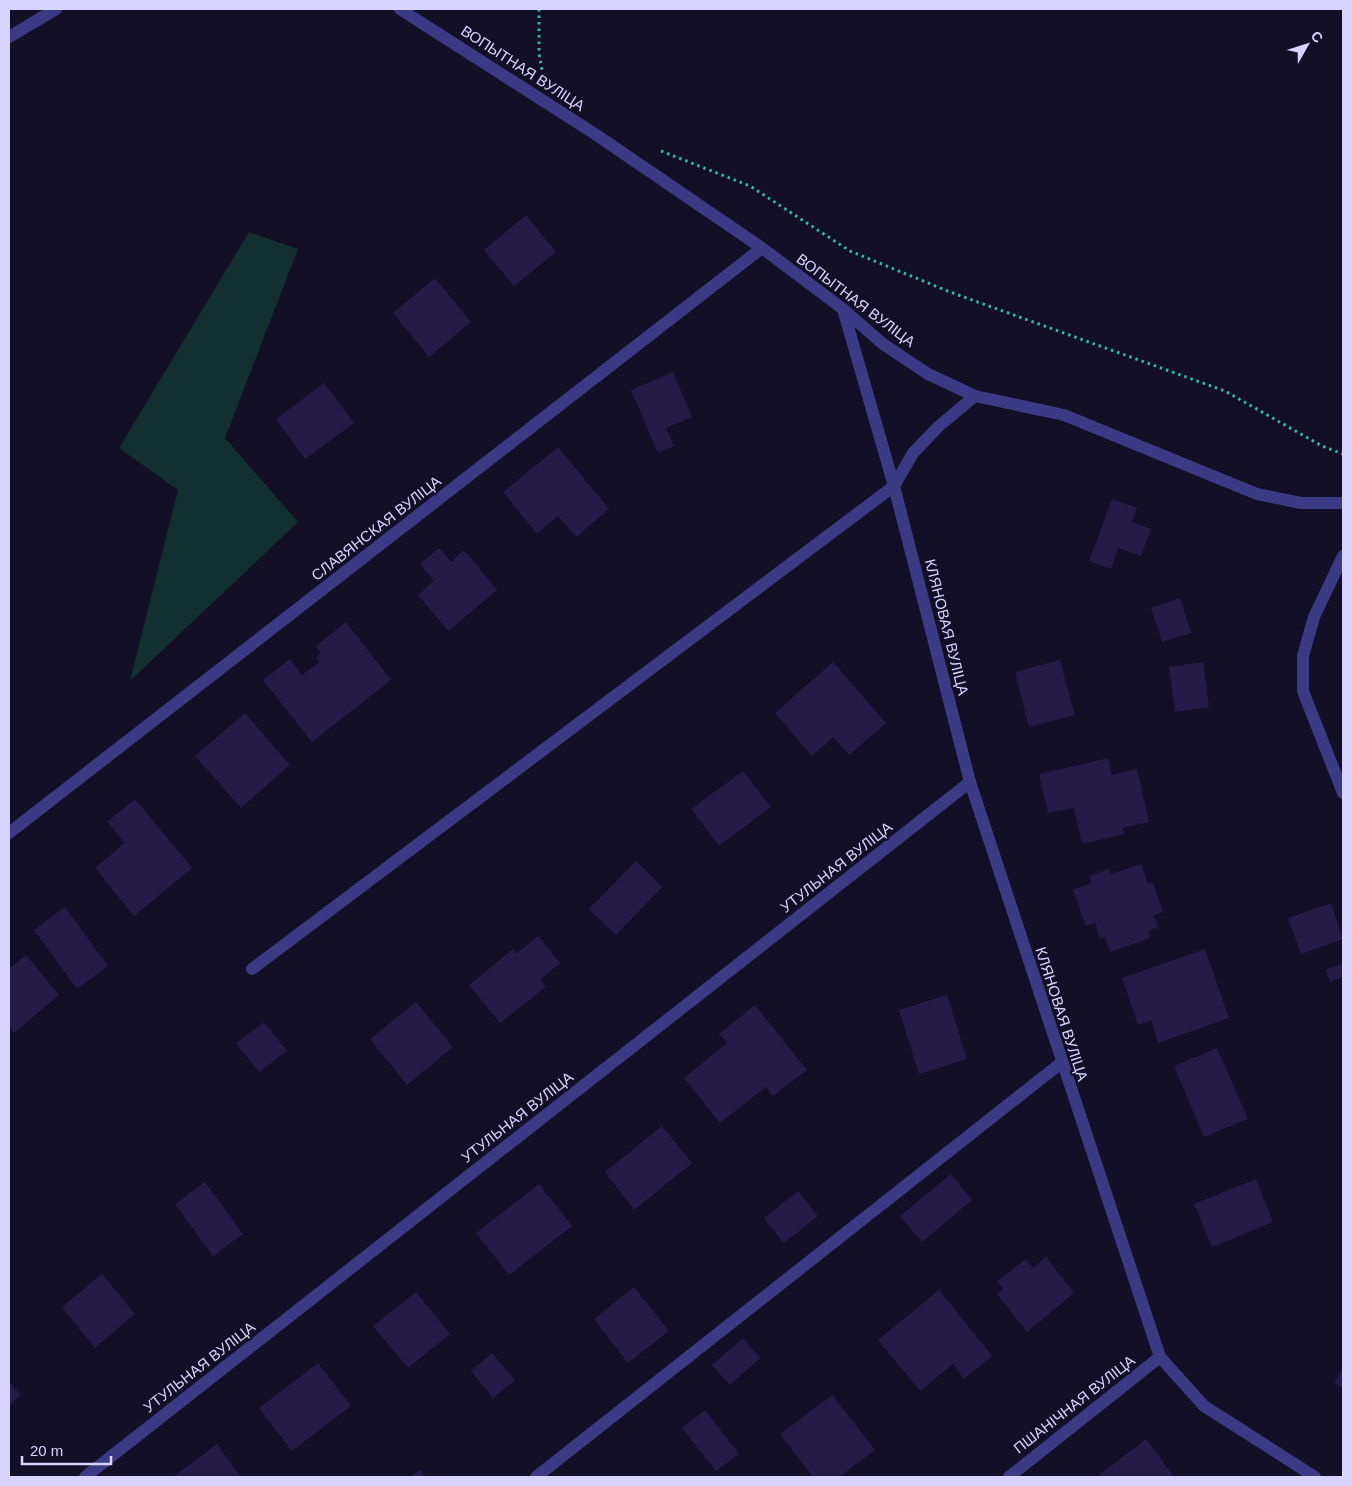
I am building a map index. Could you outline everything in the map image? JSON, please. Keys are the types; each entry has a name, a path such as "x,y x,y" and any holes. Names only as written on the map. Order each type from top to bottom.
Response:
{"street":[{"path":"9,37 56,9"},
{"name":"ВОПЫТНАЯ ВУЛІЦА","path":"400,9 550,104 762,248 843,309 891,349 928,374 975,396 1064,415 1257,494 1300,503 1343,503"},
{"name":"СЛАВЯНСКАЯ ВУЛІЦА","path":"9,833 762,248"},
{"name":"КЛЯНОВАЯ ВУЛІЦА","path":"843,309 894,486 970,782 1160,1357 1204,1406 1315,1477"},
{"path":"252,969 894,486 913,453 939,426 975,396"},
{"path":"1343,556 1314,617 1303,656 1303,691 1343,793"},
{"name":"УТУЛЬНАЯ ВУЛІЦА","path":"85,1477 970,782"},
{"path":"536,1477 1061,1062"},
{"name":"ПШАНІЧНАЯ ВУЛІЦА","path":"1009,1477 1160,1357"}],"path":[{"path":"539,9 539,54 550,104"},
{"path":"658,150 675,155 750,186 850,251 950,292 1225,392 1322,446 1343,454"}],"green space":[{"path":"249,232 298,249 225,438 298,522 130,681 178,490 119,448"}],"building":[{"path":"526,215 556,252 514,286 484,250"},
{"path":"435,278 471,322 429,357 393,313"},
{"path":"673,372 692,417 666,428 674,446 658,453 631,390"},
{"path":"324,383 354,423 305,459 276,419"},
{"path":"558,447 609,509 576,537 558,516 537,534 503,492"},
{"path":"1112,499 1137,508 1132,522 1151,529 1141,556 1118,548 1111,569 1089,561"},
{"path":"439,548 451,562 464,550 497,590 448,631 418,595 434,581 420,564"},
{"path":"1180,598 1191,633 1162,642 1151,608"},
{"path":"346,622 391,680 312,742 263,680 290,659 302,675 319,662 316,657 321,653 316,646"},
{"path":"1060,660 1075,715 1029,727 1015,672"},
{"path":"833,662 886,723 849,755 833,737 812,756 775,713"},
{"path":"1203,662 1209,707 1175,712 1169,667"},
{"path":"245,713 290,765 241,808 195,756"},
{"path":"1108,758 1112,775 1137,769 1149,822 1123,828 1124,834 1082,844 1074,808 1048,813 1039,774"},
{"path":"743,771 771,807 719,846 691,809"},
{"path":"135,799 192,868 134,916 95,868 125,843 107,822"},
{"path":"636,861 662,887 616,935 589,909"},
{"path":"1141,864 1148,884 1153,882 1163,912 1154,915 1158,927 1148,931 1150,938 1110,952 1105,937 1100,939 1095,922 1086,926 1073,890 1091,883 1089,876 1109,869 1111,874"},
{"path":"1331,903 1343,939 1301,954 1288,918"},
{"path":"65,907 108,966 77,989 34,930"},
{"path":"538,936 560,963 540,980 546,987 500,1023 469,985 513,949 517,953"},
{"path":"1205,949 1229,1018 1158,1043 1151,1020 1138,1025 1122,978"},
{"path":"26,955 59,995 14,1033 9,1027 9,969"},
{"path":"1343,963 1343,977 1330,982 1326,970"},
{"path":"947,995 967,1059 919,1074 899,1010"},
{"path":"416,1002 453,1047 407,1085 370,1039"},
{"path":"755,1005 807,1070 773,1096 766,1087 720,1123 684,1078 727,1043 719,1034"},
{"path":"264,1022 287,1051 259,1072 236,1043"},
{"path":"1217,1048 1248,1119 1204,1137 1174,1066"},
{"path":"662,1126 692,1163 634,1210 605,1172"},
{"path":"951,1174 972,1200 922,1242 900,1216"},
{"path":"1256,1179 1273,1222 1212,1247 1194,1204"},
{"path":"205,1182 243,1234 213,1256 175,1204"},
{"path":"539,1184 572,1226 509,1275 476,1233"},
{"path":"798,1191 818,1216 784,1243 764,1218"},
{"path":"1046,1257 1074,1293 1027,1332 997,1294 1003,1289 997,1281 1026,1259 1033,1268"},
{"path":"102,1274 135,1314 95,1348 62,1307"},
{"path":"634,1287 669,1331 628,1363 594,1319"},
{"path":"939,1290 992,1356 964,1379 953,1364 920,1391 878,1340"},
{"path":"416,1292 450,1334 408,1368 373,1326"},
{"path":"743,1338 760,1358 730,1385 712,1365"},
{"path":"492,1353 515,1380 493,1398 471,1371"},
{"path":"318,1363 351,1406 292,1451 259,1408"},
{"path":"1343,1369 1343,1389 1334,1382"},
{"path":"9,1381 21,1395 9,1406"},
{"path":"832,1395 875,1450 839,1477 813,1477 780,1434"},
{"path":"705,1410 739,1454 716,1471 682,1428"},
{"path":"1146,1439 1174,1477 1101,1477 1099,1475"},
{"path":"217,1444 241,1477 173,1477"},
{"path":"420,1470 426,1477 410,1477"}]}
